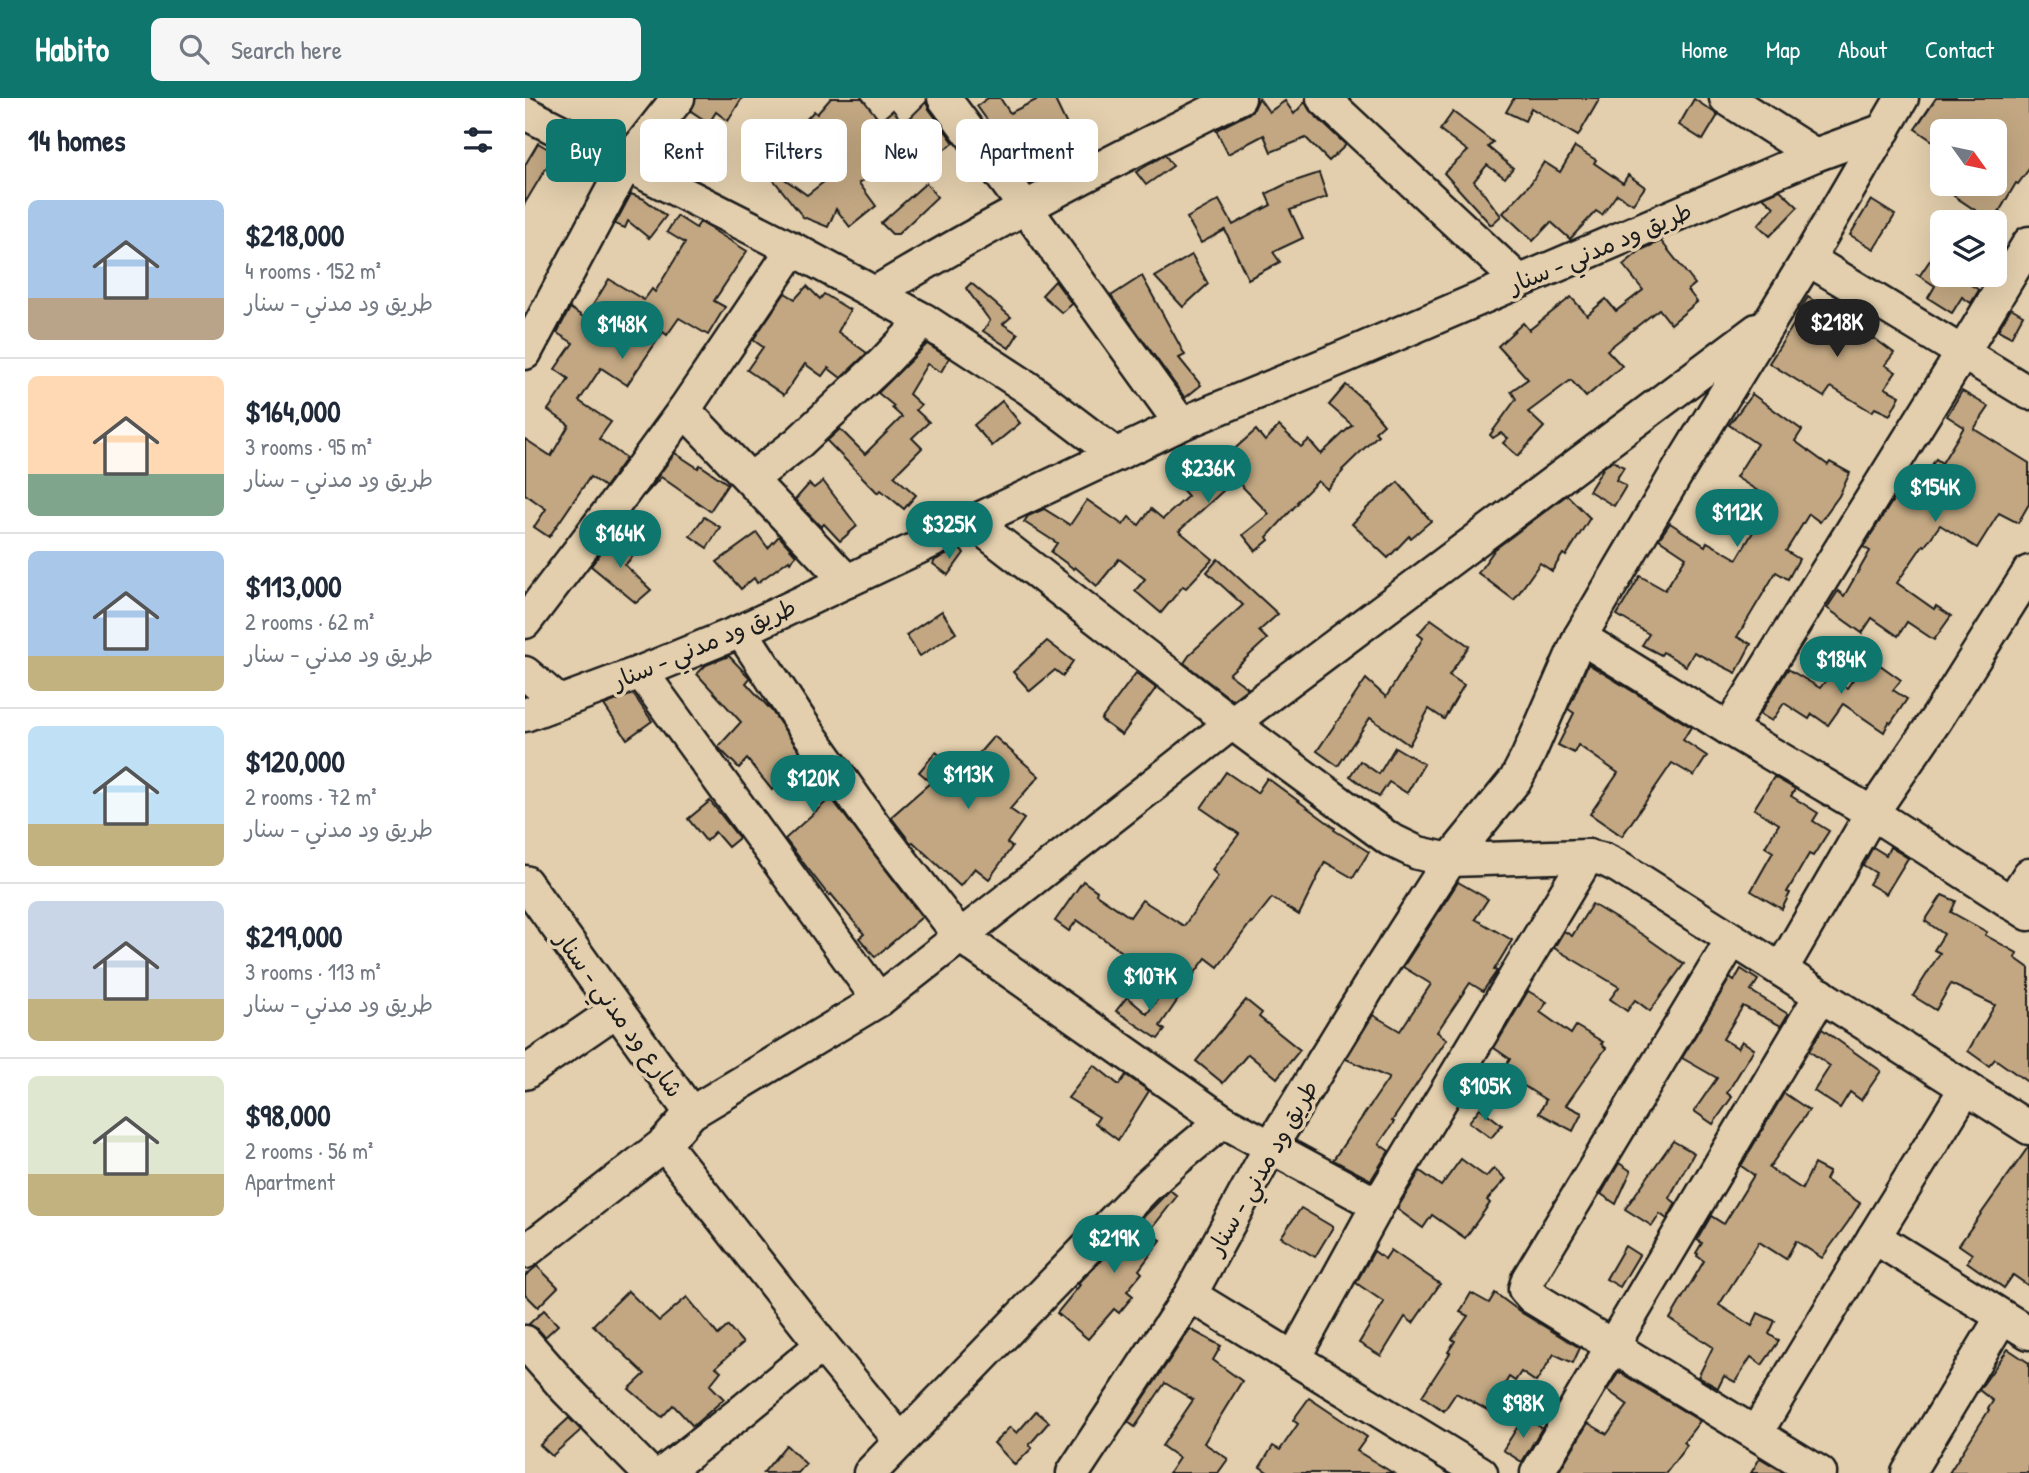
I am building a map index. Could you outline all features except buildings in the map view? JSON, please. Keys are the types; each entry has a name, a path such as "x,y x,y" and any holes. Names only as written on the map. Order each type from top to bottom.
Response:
{"street":[{"path":"678,98 626,164 793,249 924,320 1028,388 1115,454"},
{"path":"944,98 1181,424"},
{"path":"875,293 947,249 1025,207 1239,98"},
{"path":"1323,98 1519,281"},
{"path":"1725,98 1815,155"},
{"path":"1884,130 1902,98"},
{"path":"525,113 546,124"},
{"name":"طريق ود مدني - سنار","path":"525,715 741,631 1181,424 1815,155 1884,130"},
{"name":"طريق ود مدني - سنار","path":"1073,1473 1190,1295 1270,1148 1450,860 1516,779 1580,637 1884,130"},
{"path":"525,353 616,182"},
{"path":"1729,729 2029,243"},
{"path":"525,622 684,410 793,249"},
{"path":"1808,259 2029,393"},
{"name":"طريق ود مدني - سنار","path":"525,1252 664,1144 691,1113 879,1000 1232,723 1772,319"},
{"path":"751,479 798,443 924,320"},
{"path":"684,410 847,580"},
{"path":"974,523 1232,723 1389,839 1418,853 1450,860 1588,856 1605,860 2029,1128"},
{"path":"1781,970 1872,813 1937,718 2029,572"},
{"path":"741,631 865,813 960,936 1223,1121 1378,1205"},
{"path":"1580,637 1872,813 2020,909 2029,875"},
{"path":"641,672 879,1000"},
{"path":"525,673 559,702"},
{"path":"1294,1357 1378,1205 1588,856"},
{"name":"شارع ود مدني - سنار","path":"525,882 691,1113"},
{"path":"1732,940 1528,1279 1525,1289 1532,1297 1820,1473"},
{"path":"1537,1473 1821,995"},
{"path":"525,1073 617,1010"},
{"path":"1756,1433 1966,1088"},
{"path":"870,1473 1147,1186 1223,1121"},
{"path":"664,1144 901,1441"},
{"path":"1874,1237 2029,1333"},
{"path":"1190,1295 1479,1472"},
{"path":"1908,1473 2002,1317"},
{"path":"525,1342 649,1473"},
{"path":"663,1473 822,1345"}]}
